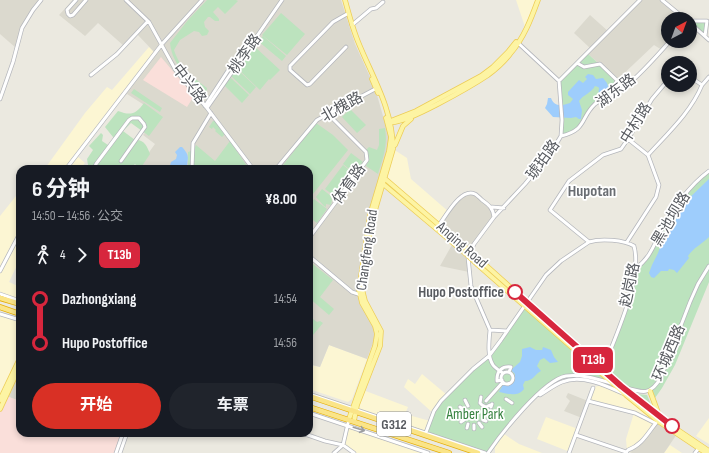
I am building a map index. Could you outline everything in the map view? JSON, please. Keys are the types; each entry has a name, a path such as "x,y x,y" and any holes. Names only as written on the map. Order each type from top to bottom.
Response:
{"highway":[{"path":"0,298 16,303"},
{"path":"0,307 16,313"},
{"name":"G312","path":"313,396 354,409 478,453"},
{"name":"G312","path":"313,408 449,453"}],"main road":[{"name":"Changfeng Road","path":"344,0 356,44 378,87"},
{"name":"Changfeng Road","path":"344,0 359,44 378,87 393,136 393,149"},
{"name":"Changfeng Road","path":"389,122 394,124 414,116 489,74 510,54 537,0"},
{"name":"Changfeng Road","path":"389,122 416,111 481,76 493,68 517,42"},
{"name":"Changfeng Road","path":"383,177 403,126 414,116"},
{"name":"Changfeng Road","path":"349,419 380,346 381,331 358,290 367,227 382,183 389,151 391,137 389,122"},
{"name":"Anqing Road","path":"383,177 439,225 466,252 526,304 626,395 658,421 706,453"},
{"path":"382,183 466,252"},
{"name":"Anqing Road","path":"526,304 603,369 658,421 709,451"},
{"path":"0,400 16,366"},
{"path":"0,409 16,375"},
{"path":"650,391 658,421"},
{"name":"Changfeng Road","path":"354,409 354,421"}],"street":[{"path":"0,99 13,62 22,28 41,0"},
{"path":"76,0 67,10 70,16 73,15 86,0"},
{"name":"中兴路","path":"126,0 148,21 175,69 211,113 249,165"},
{"path":"69,165 162,44 202,0"},
{"name":"桃李路","path":"206,107 282,0"},
{"path":"517,42 559,81 640,0"},
{"path":"662,0 677,12"},
{"path":"352,25 371,9 376,8 383,2"},
{"path":"346,47 310,84 307,85 290,70 290,66 333,22 347,14"},
{"path":"697,21 708,19 705,36"},
{"path":"91,76 117,54 148,21"},
{"path":"697,29 709,40"},
{"path":"206,107 244,46"},
{"name":"湖东路","path":"560,136 571,134 575,131 584,121 595,104 624,88 663,48"},
{"path":"577,63 584,67 600,64 624,88"},
{"path":"648,155 688,110 698,96 702,85 709,77"},
{"path":"610,96 615,88 617,80"},
{"name":"琥珀路","path":"490,330 471,286 468,257 474,244 494,217 504,208 550,154 560,136 562,120 559,81"},
{"path":"697,82 702,85"},
{"name":"北槐路","path":"279,165 317,120 378,87"},
{"name":"中村路","path":"590,242 550,210 569,181 603,155 621,149 652,99 661,88"},
{"path":"192,165 193,143 211,113"},
{"name":"体育路","path":"313,233 367,160 366,152 328,114"},
{"path":"96,165 129,120 132,118 139,118 145,127 121,161"},
{"path":"627,242 656,197 659,185 648,155 628,139"},
{"name":"黑池坝路","path":"635,269 644,262 653,250 661,230 684,195 709,171"},
{"path":"439,225 459,198 464,194 474,193 492,207 504,208"},
{"path":"492,207 494,217"},
{"name":"赵岗路","path":"590,242 596,240 627,242 634,246 637,255 628,302 603,369"},
{"path":"0,271 16,241"},
{"path":"486,453 426,434 434,410 473,369 489,356 540,283 553,268 590,242"},
{"path":"313,259 352,292 362,295"},
{"name":"环城西路","path":"486,453 534,399 553,382 565,376 582,377 614,384 638,392 650,391 659,382 690,302 698,284 709,266"},
{"path":"0,294 16,300"},
{"path":"0,314 16,319"},
{"path":"504,376 492,364 492,360 489,356 490,330 507,331"},
{"path":"486,401 504,376 506,367 499,370 496,377 498,381 504,376"},
{"path":"534,399 561,382 573,380 592,382 626,395"},
{"path":"569,453 593,388"},
{"path":"481,397 486,401 491,405 486,407 482,406 480,403 481,397"},
{"path":"506,399 512,404"},
{"path":"465,400 468,406"},
{"path":"576,435 626,453 628,450 638,446 658,421 635,413 588,401"},
{"path":"460,407 464,410"},
{"path":"313,414 428,453"},
{"path":"458,415 463,415"},
{"path":"334,453 342,445 349,419"},
{"path":"467,428 468,424"},
{"path":"116,453 122,437"},
{"path":"120,453 126,437"},
{"path":"313,437 342,445 354,453"},
{"path":"423,452 426,445"},
{"path":"696,453 699,448"}],"shaded area":[{"path":"0,0 41,0 22,28 16,48 0,34"},
{"path":"73,0 341,0 355,44 375,88 389,137 387,151 368,215 357,290 358,297 375,334 367,359 329,345 320,367 313,365 313,165 140,165 155,144 143,135 160,115 127,94 123,98 121,97 155,53 137,34 124,46 98,23 85,36 59,15"},
{"path":"516,0 536,0 525,27"},
{"path":"640,0 662,0 677,12 661,12 661,48 664,48 662,50 654,45 617,80 587,53 591,49 574,33 590,15 609,32"},
{"path":"149,47 155,53 77,156 85,163 83,165 47,165 85,113 107,87 112,90"},
{"path":"161,57 194,96 187,107 143,80"},
{"path":"393,149 407,158 411,179 449,212 439,225 385,179"},
{"path":"474,193 492,207 494,217 474,244 471,252 439,225 459,198"},
{"path":"16,196 16,267 9,282 16,285 16,299 0,293 0,216"},
{"path":"453,243 468,257 469,272 440,266"},
{"path":"0,314 16,319 16,366 0,400"},
{"path":"329,345 367,359 352,399 348,402 313,390 313,366 320,367"},
{"path":"422,374 447,395 433,413 404,387 408,379 415,384"},
{"path":"16,375 16,400 6,396"},
{"path":"600,385 626,395 658,421 640,443 627,451 626,439 634,413 588,401 593,388"},
{"path":"363,390 408,407 405,414 430,421 426,433 357,409"},
{"path":"568,393 588,401 582,418 564,411 570,401 566,397"},
{"path":"6,396 16,400 16,437 122,437 116,453 0,453 0,409"},
{"path":"546,417 578,429 570,452 537,439"},
{"path":"709,418 709,444 696,436"},
{"path":"658,421 677,434 664,453 632,453 627,451 636,447"},
{"path":"348,426 423,451 422,453 354,453 343,445"},
{"path":"504,434 519,444 542,453 495,453 495,447"},
{"path":"670,445 682,453 664,453"}],"green space":[{"path":"207,0 238,1 225,14 218,7 213,12 219,21 215,21 208,17 204,22 205,27 209,31 207,35 202,36 199,32 194,31 180,40 174,50 183,67 207,88 206,95 179,66 175,60 170,43 188,20"},
{"path":"281,13 305,34 287,55 262,35"},
{"path":"697,21 707,21 705,36 697,28"},
{"path":"263,36 286,56 282,61 258,41"},
{"path":"253,45 280,70 270,80 269,79 260,90 237,68 246,58 243,55"},
{"path":"587,53 625,88 595,104 579,128 561,136 562,120 559,81"},
{"path":"237,69 256,87 250,94 231,76"},
{"path":"231,78 249,95 242,103 224,85"},
{"path":"134,89 162,108 160,112 131,93"},
{"path":"144,103 163,117 149,136 131,123 123,131 135,140 143,142 148,148 150,154 143,165 88,165 87,159 93,150 89,146 101,133 103,135 102,141 111,147 113,144 113,137 105,127 118,111 130,114 138,110"},
{"path":"350,109 366,125 357,133 342,117"},
{"path":"213,121 215,121 225,134 222,137 213,127 212,129 209,127"},
{"path":"316,123 333,135 348,150 313,194 313,165 283,165"},
{"path":"385,128 385,146 378,174 366,166 369,159 366,150 369,147 377,150 379,145 379,129"},
{"path":"230,141 246,165 188,165 188,152 194,150 196,145 215,161"},
{"path":"351,153 363,162 354,173 343,164"},
{"path":"343,165 354,174 336,197 325,189"},
{"path":"709,171 709,282 675,365 655,398 652,390 645,392 621,386 603,369 628,302 635,269 644,262 661,230 683,195"},
{"path":"322,189 331,196 332,200 331,205 326,204 326,207 316,197"},
{"path":"314,199 327,209 317,223 313,220"},
{"path":"313,264 333,280 320,297 334,309 329,315 313,301"},
{"name":"Amber Park","path":"525,306 614,384 578,376 566,376 557,380 535,397 488,453 426,433 434,411 441,401 489,356"},
{"path":"313,319 317,322 320,321 323,323 313,335"},
{"path":"637,394 647,395 653,409"}],"water":[{"path":"588,74 593,75 596,79 603,78 609,89 607,93 598,97 599,88 595,86 579,101 582,110 581,119 576,117 553,117 545,108 548,98 551,98 554,103 559,105 570,103 573,99 568,95 568,92 579,80 583,83 587,79 585,77"},
{"path":"180,147 185,150 188,155 187,165 170,165 171,162 176,159 177,155 175,152"},
{"path":"709,179 709,237 690,253 688,256 689,258 677,273 674,270 669,269 668,271 661,271 654,278 651,277 649,273 664,237 679,215 684,203"},
{"path":"530,347 536,350 542,350 543,347 551,350 558,362 550,363 544,358 540,360 537,366 541,371 532,379 525,381 522,392 516,394 506,394 499,392 503,385 510,385 514,382 515,374 511,370 520,362 522,349"}],"bus line":[{"name":"T13b","path":"515,292 621,386 672,426"}],"place":[{"name":"Hupo Postoffice","path":"515,292"}],"district":[{"name":"Hupotan","path":"592,191"}]}
